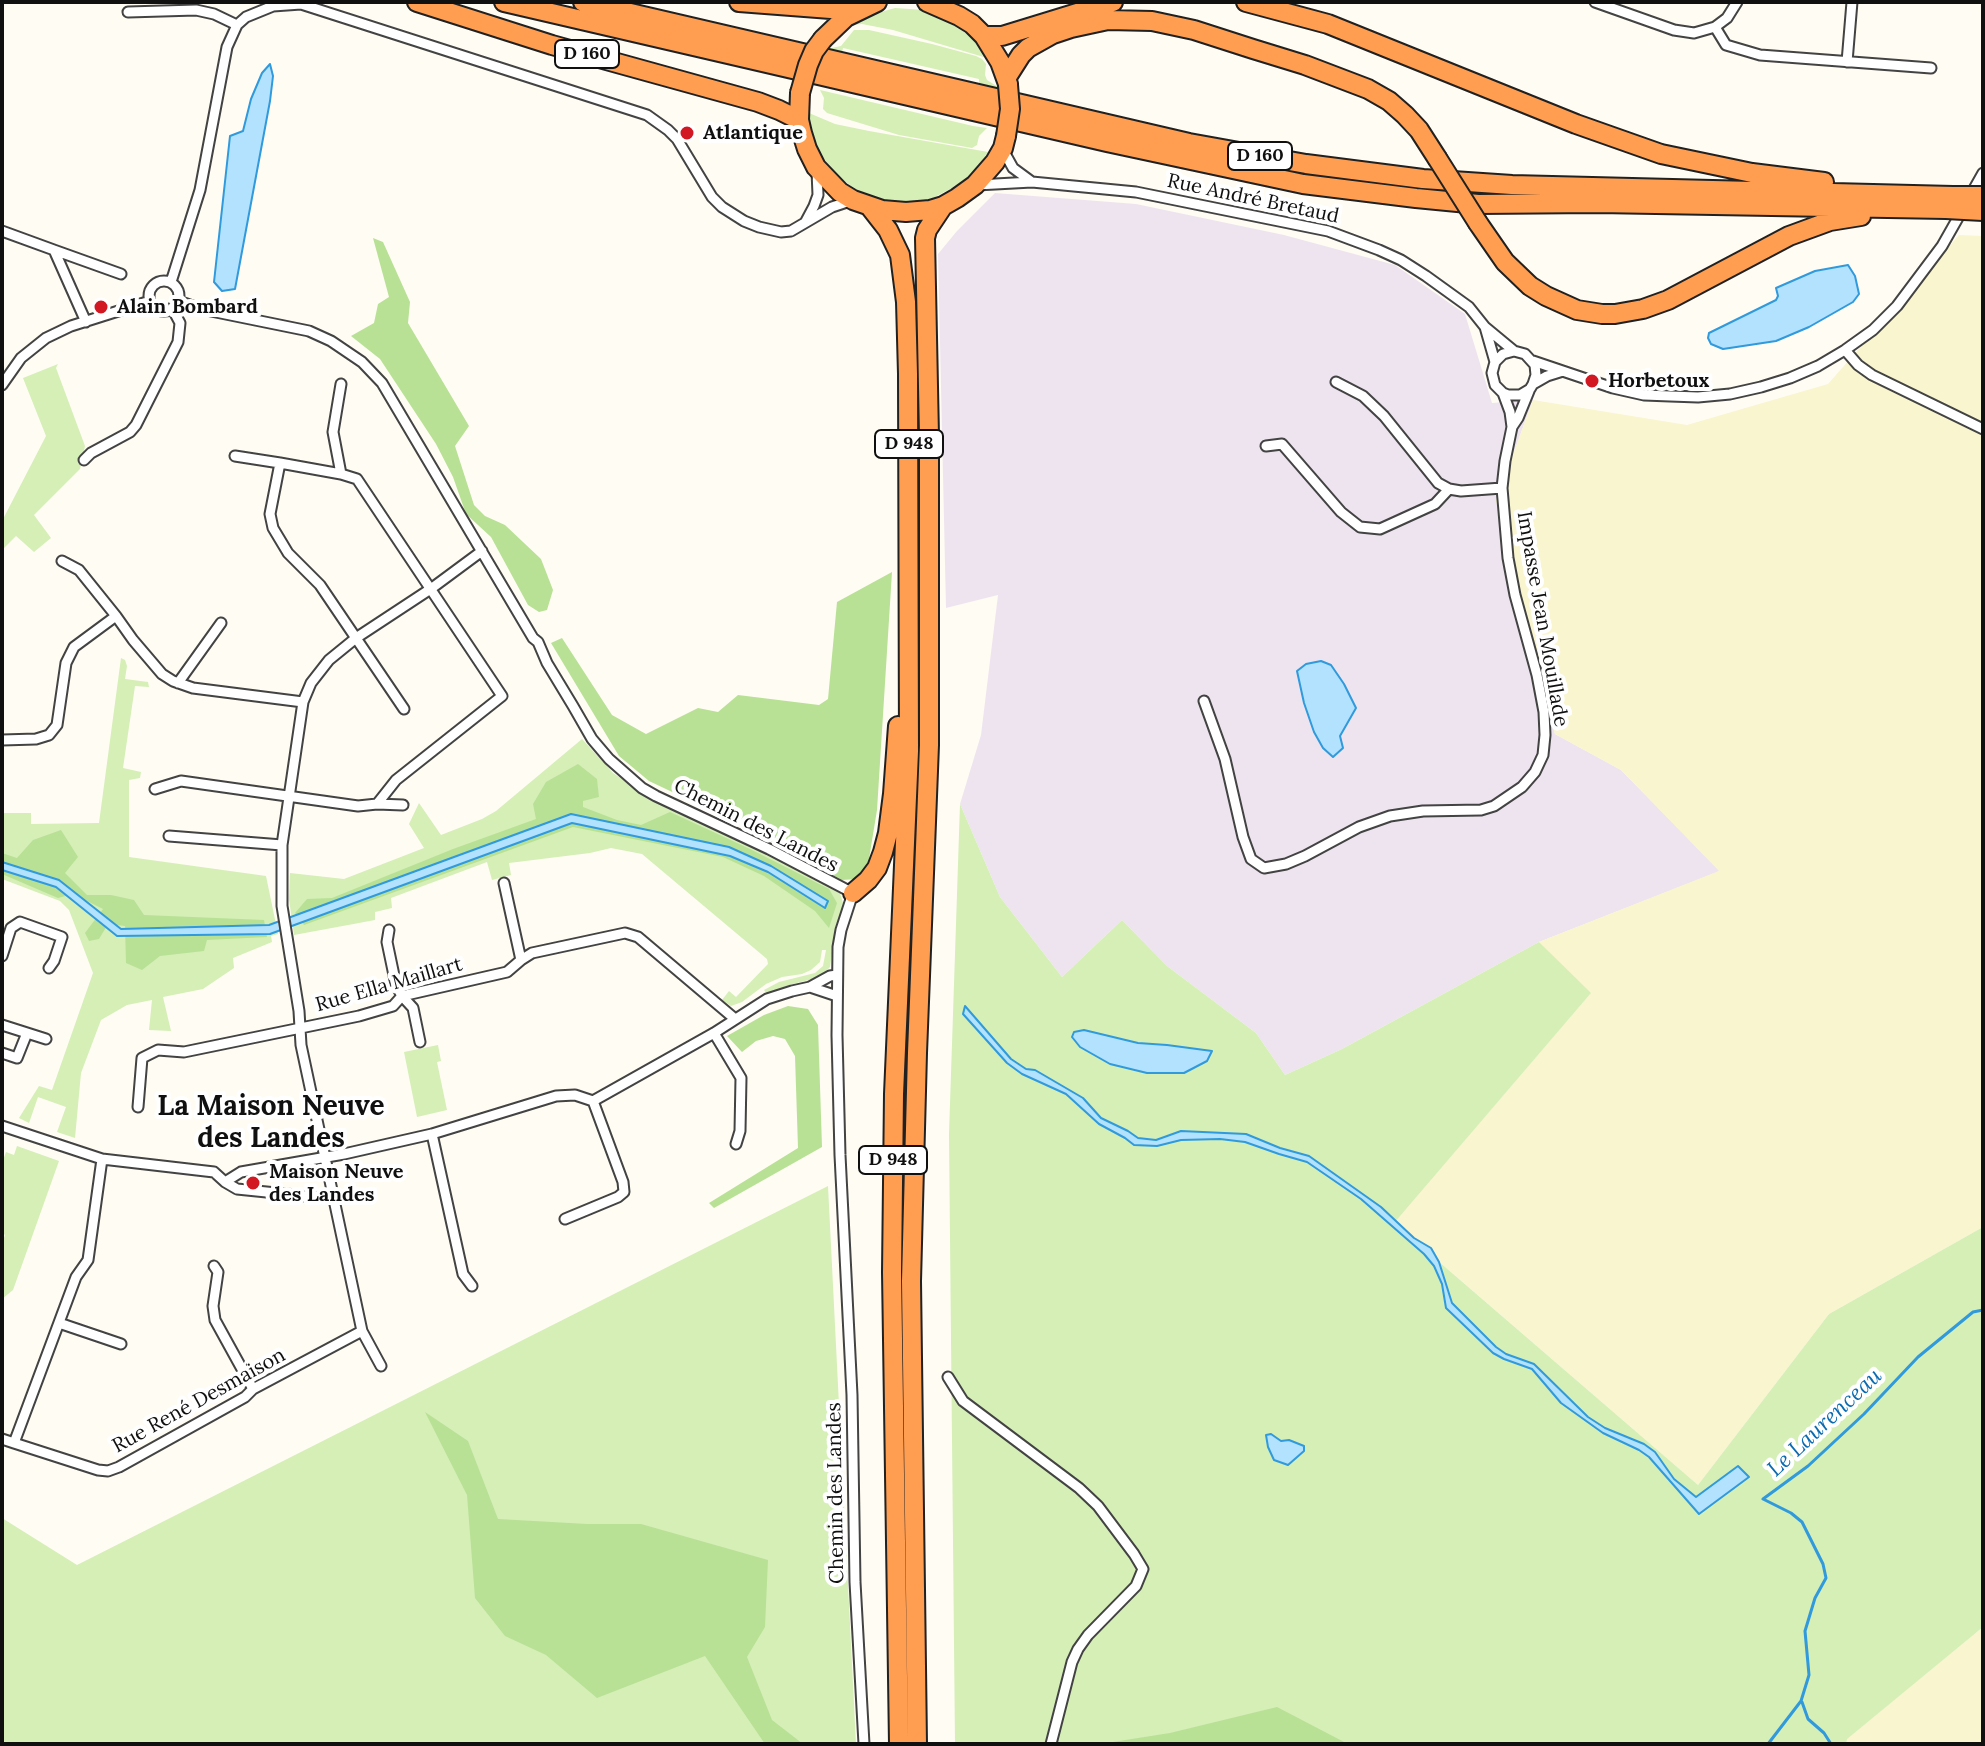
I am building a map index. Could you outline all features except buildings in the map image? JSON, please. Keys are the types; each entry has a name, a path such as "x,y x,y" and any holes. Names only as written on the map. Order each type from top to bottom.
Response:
{"highway":[{"name":"D 160","path":"417,2 552,45 758,102 799,120"},
{"name":"D 160","path":"504,2 1094,139 1303,184 1478,204 1983,196"},
{"name":"D 160","path":"583,2 1189,143 1332,168 1512,185 1953,198 1983,190"},
{"path":"739,2 857,11"},
{"path":"877,2 838,24 814,51 800,93 799,120 816,167 840,192 861,204 893,212 930,210 943,206 975,185 995,162 1004,142 1010,109 1007,81 1000,62 984,36 959,16 927,2"},
{"path":"984,36 1002,36 1113,2"},
{"name":"D 160","path":"1246,2 1328,24 1576,124 1661,154 1752,173 1953,198 1983,211"},
{"path":"1007,81 1021,55 1053,34 1108,20 1130,19 1162,23 1266,53 1368,89 1389,101 1419,130 1505,262 1538,291 1577,310 1602,314 1655,305 1766,247 1820,224 1857,216 1933,217 1953,198"},
{"name":"D 948","path":"861,204 880,218 895,243 902,267 906,302 909,698 894,1094 892,1272 899,1744"},
{"name":"D 948","path":"917,1744 911,1281 930,717 925,248 927,230 943,206"},
{"path":"853,893 877,868 883,852 893,794 898,718 909,698"}],"street":[{"path":"1598,2 1674,30 1694,33 1715,27 1727,18 1737,2"},
{"path":"1847,62 1852,2"},
{"path":"171,282 200,190 227,47 237,25 246,17 273,6 301,4 647,115 677,139 712,197 732,215 769,230 791,231 832,207 861,204"},
{"path":"128,12 196,10 214,14 237,25"},
{"path":"1715,27 1726,45 1760,55 1931,68"},
{"path":"1004,142 1013,168 1032,182"},
{"path":"804,224 818,195 816,167"},
{"path":"1512,427 1503,393 1492,379 1492,367 1503,354 1514,351 1525,354 1533,361 1613,388 1644,395 1698,397 1730,394 1790,378 1845,350 1873,330 1911,289 1942,246 1983,173"},
{"name":"Rue André Bretaud","path":"975,185 1032,182 1136,192 1328,231 1401,260 1469,307 1485,327 1514,351"},
{"path":"2,231 121,274"},
{"path":"54,250 86,322"},
{"path":"84,460 130,432 136,425 178,342 180,323 175,305 179,292 171,282 162,281 153,285 150,301 160,310 175,305"},
{"path":"2,385 21,358 46,338 71,326 150,301"},
{"name":"Chemin des Landes","path":"175,305 309,331 331,341 362,362 382,383 538,642 592,739 609,759 656,796 853,893 838,947 837,996 840,1155 852,1395 855,1582 864,1744"},
{"name":"Rue André Bretaud","path":"1485,327 1495,362"},
{"path":"1845,350 1872,375 1983,429"},
{"path":"1512,427 1536,375 1533,361"},
{"path":"2,364 12,371"},
{"path":"1503,393 1520,395 1547,376 1563,371"},
{"path":"1336,382 1363,396 1384,416 1438,483 1461,491 1502,488"},
{"path":"341,384 333,432 341,474"},
{"name":"Impasse Jean Mouillade","path":"1204,701 1225,759 1243,837 1251,859 1264,868 1286,864 1359,827 1390,816 1423,811 1481,810 1494,806 1522,787 1535,772 1543,755 1545,735 1537,675 1508,558 1502,488 1512,427"},
{"path":"1266,446 1282,444 1341,512 1360,527 1380,529 1435,504 1449,489"},
{"path":"235,456 357,479 502,696 396,780 377,804"},
{"path":"280,463 270,514 273,528 288,553 320,585 404,709"},
{"path":"381,1366 362,1331 301,1045 282,906 282,845 303,702 318,672 356,638 482,551"},
{"path":"62,561 79,570 162,674 193,688 303,702"},
{"path":"2,740 36,739 49,735 57,725 66,663 74,647 116,616"},
{"path":"178,683 221,623"},
{"path":"155,789 181,781 358,806 403,805"},
{"path":"169,836 282,845"},
{"path":"504,883 521,960"},
{"path":"2,956 11,928 20,922 62,937 49,968"},
{"path":"389,930 387,942 396,985 413,1008 420,1042"},
{"name":"Rue Ella Maillart","path":"138,1107 142,1058 158,1050 184,1052 393,1006 402,996 507,972 532,953 625,933 638,937 735,1019"},
{"path":"593,1101 714,1033 767,999 810,987 837,975"},
{"path":"810,987 837,996"},
{"path":"2,1025 46,1039"},
{"path":"2,1053 17,1058 27,1033"},
{"path":"714,1033 741,1078 740,1131 736,1144"},
{"path":"225,1182 241,1172 432,1134 556,1096 575,1095 593,1101 624,1192 565,1219"},
{"path":"2,1126 102,1159 214,1172 237,1189 335,1199"},
{"path":"432,1134 463,1274 472,1286"},
{"path":"14,1443 76,1277 88,1260 102,1159"},
{"path":"214,1266 218,1272 213,1306 215,1320 253,1389"},
{"path":"59,1323 121,1344"},
{"name":"Rue René Desmaison","path":"2,1439 108,1471 362,1331"},
{"path":"948,1377 963,1401 1079,1488 1098,1506 1143,1569 1136,1586 1078,1649 1051,1744"}],"shaded area":[{"path":"995,193 1136,204 1284,235 1395,265 1465,314 1492,403 1533,400 1496,501 1555,734 1621,770 1720,871 1539,942 1342,1049 1285,1075 1256,1033 1167,966 1122,920 1062,977 1000,897 960,804 981,735 998,595 946,608 938,254"},
{"path":"1959,235 1983,236 1983,1227 1829,1314 1698,1485 1393,1222 1590,994 1539,942 1719,871 1621,770 1555,734 1496,501 1533,400 1687,425 1828,384"},
{"path":"1983,1627 1983,1744 1846,1744 1846,1739"}],"green space":[{"path":"895,8 925,10 952,22 977,43 987,58 893,30 851,25 867,16"},
{"path":"854,30 869,30 976,56 986,64 987,80 999,89 979,84 979,79 843,48 842,53 827,49 841,46"},
{"path":"820,90 987,128 972,148 899,135 827,113 823,109 824,98"},
{"path":"809,113 835,124 988,152 963,182 933,198 917,203 886,202 858,191 834,173 818,150"},
{"path":"373,238 383,242 410,302 408,323 469,426 455,446 474,505 485,516 505,525 541,559 553,590 547,610 539,612 528,605 491,537 466,514 453,477 436,444 380,359 351,336 374,323 378,304 389,297"},
{"path":"58,364 56,368 85,446 80,469 34,515 51,538 34,552 16,536 2,550 2,521 46,436 23,378"},
{"path":"892,572 877,810 868,865 857,879 842,880 725,817 649,781 619,756 551,643 562,638 612,715 646,734 698,708 718,712 738,695 819,705 828,699 837,602"},
{"path":"121,658 127,666 125,679 148,682 149,687 135,686 123,768 141,772 140,778 129,780 129,857 266,876 278,934 271,936 272,942 233,958 234,968 203,989 163,997 171,1031 149,1030 152,1000 127,1005 101,1020 81,1073 75,1138 57,1132 66,1107 38,1097 29,1123 19,1118 39,1086 52,1090 93,973 69,910 60,901 2,879 2,813 31,813 31,824 99,823"},
{"path":"582,739 613,773 669,809 736,839 840,893 843,903 830,967 820,977 767,994 764,990 779,982 815,973 823,966 826,950 822,950 820,962 811,970 766,984 742,1002 731,1006 722,1000 729,991 736,997 768,964 767,959 642,854 611,848 509,863 511,875 492,880 487,862 391,898 392,908 375,912 375,920 294,935 289,899 290,873 344,879 424,848 409,824 419,803 441,835 482,819 496,811"},
{"path":"578,764 597,779 599,797 583,801 583,807 641,825 670,812 750,849 829,889 837,903 829,928 815,911 764,876 723,857 573,827 304,925 295,913 307,899 332,898 536,819 533,804 546,782"},
{"path":"960,804 1000,897 1062,977 1122,920 1167,966 1256,1033 1285,1075 1342,1049 1539,942 1591,993 1394,1223 1698,1485 1829,1314 1983,1227 1983,1627 1847,1739 1846,1744 955,1744 949,1134"},
{"path":"61,830 78,857 65,873 87,895 111,895 134,900 144,915 264,920 267,937 207,940 204,951 160,956 142,970 126,963 125,926 108,924 99,939 89,941 85,933 103,909 73,894 58,898 2,874 2,853 17,858 33,840"},
{"path":"788,1006 808,1009 818,1025 822,1147 714,1208 709,1203 798,1148 795,1056 785,1039 773,1036 756,1041 742,1052 727,1036 764,1015"},
{"path":"438,1045 441,1061 437,1062 447,1110 417,1117 404,1052"},
{"path":"17,1146 59,1161 13,1290 2,1299 2,1243 5,1235 2,1233 2,1163 6,1152 14,1155"},
{"path":"828,1186 856,1744 2,1744 2,1518 77,1565"},
{"path":"425,1412 468,1441 498,1519 641,1524 768,1560 765,1627 747,1657 772,1720 803,1744 765,1744 705,1656 597,1698 546,1655 505,1636 475,1598 467,1495"},
{"path":"1277,1707 1346,1743 1100,1744 1170,1733"}],"water":[{"path":"270,64 273,76 270,101 235,289 222,291 214,282 230,136 243,131 251,99 262,73"},
{"path":"1848,265 1855,276 1859,294 1853,302 1809,327 1776,341 1723,349 1711,344 1709,333 1776,300 1776,288 1815,271"},
{"path":"1321,661 1331,665 1356,708 1340,736 1343,748 1333,757 1323,748 1314,732 1297,671 1306,664"},
{"path":"571,814 729,847 771,866 828,901 825,908 768,872 730,856 572,823 270,934 117,936 56,887 2,870 2,862 59,880 121,929 269,925"},
{"path":"965,1006 1011,1059 1083,1098 1101,1118 1138,1138 1156,1140 1181,1131 1246,1134 1309,1156 1381,1207 1414,1238 1431,1248 1439,1262 1452,1303 1496,1347 1534,1364 1588,1417 1655,1452 1674,1479 1696,1497 1738,1466 1749,1477 1699,1514 1649,1457 1603,1433 1561,1403 1532,1369 1493,1353 1446,1308 1442,1284 1434,1266 1424,1254 1361,1199 1307,1162 1245,1142 1181,1140 1157,1146 1134,1145 1099,1124 1066,1094 1022,1074 1007,1063 963,1014"},
{"path":"1084,1030 1138,1043 1212,1051 1207,1061 1184,1073 1147,1073 1110,1064 1080,1047 1072,1037 1074,1032"},
{"path":"1271,1434 1281,1441 1289,1440 1304,1446 1304,1451 1288,1465 1274,1460 1266,1435"}],"waterway":[{"name":"Le Laurenceau","path":"1768,1744 1801,1701 1809,1675 1805,1631 1815,1598 1826,1578 1823,1564 1802,1522 1763,1499 1808,1466 1864,1414 1918,1357 1973,1312 1983,1310"},
{"path":"1802,1702 1808,1719 1831,1744"}],"place":[{"name":"Atlantique","path":"687,133"},
{"name":"Alain Bombard","path":"101,307"},
{"name":"Horbetoux","path":"1592,381"},
{"name":"Maison Neuve des Landes","path":"253,1183"}],"district":[{"name":"La Maison Neuve des Landes","path":"271,1123"}]}
